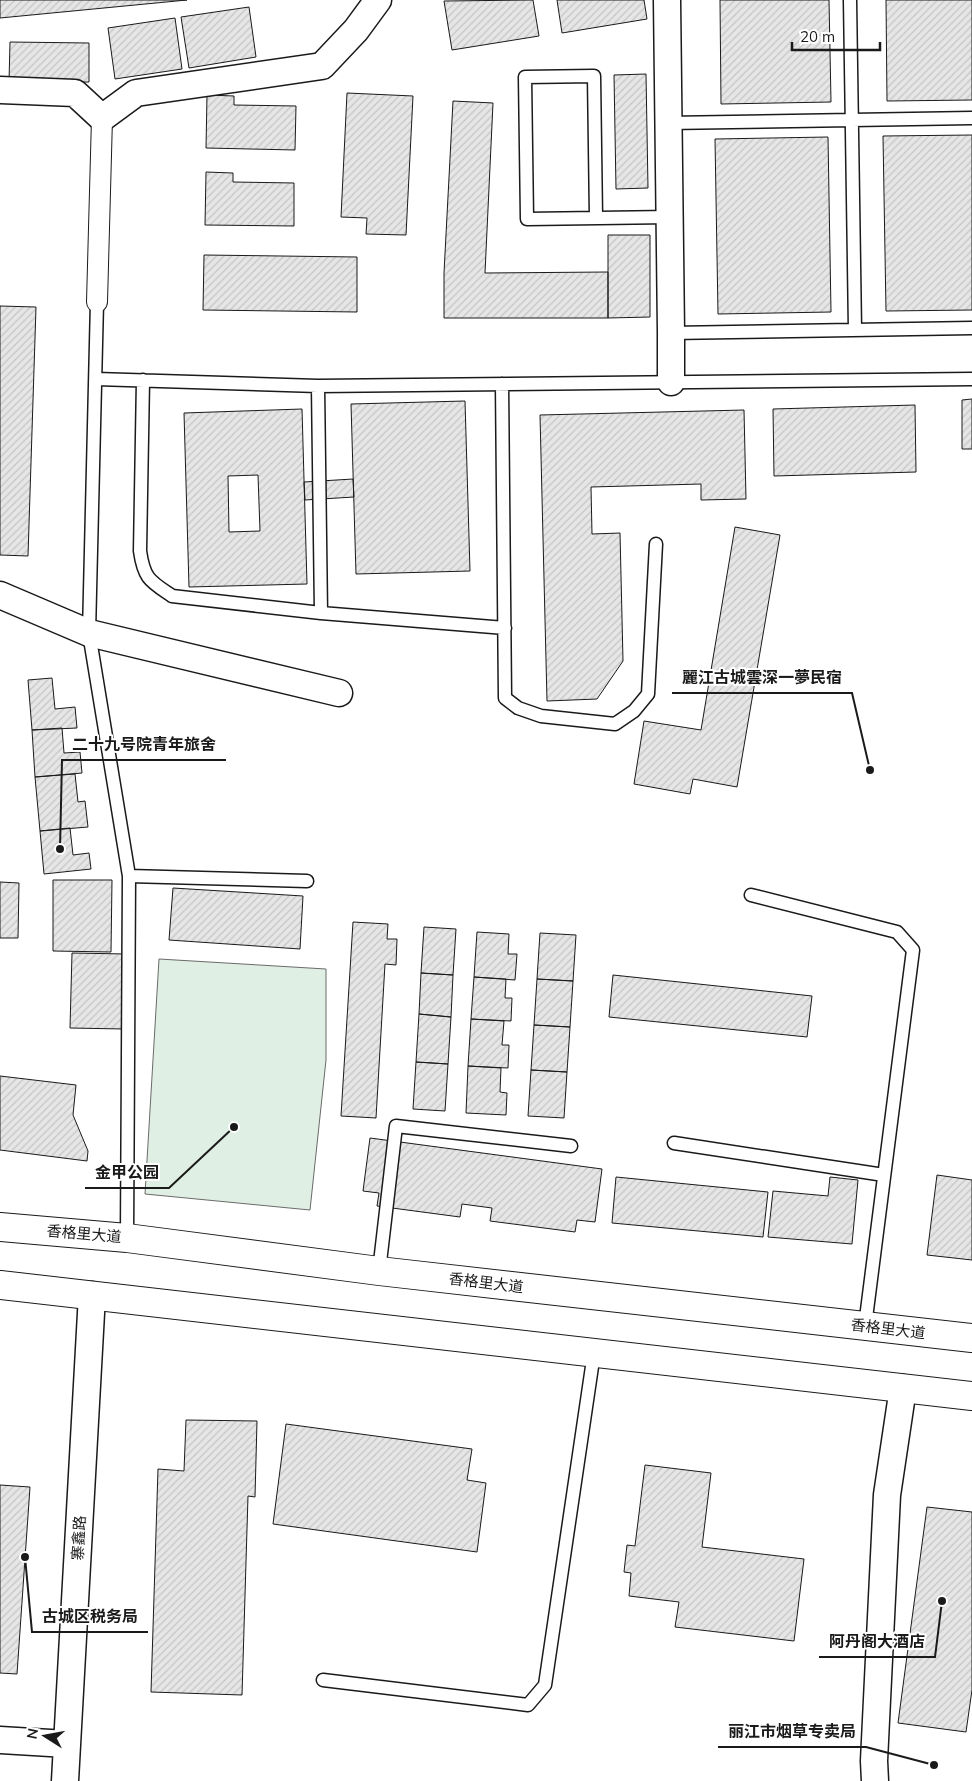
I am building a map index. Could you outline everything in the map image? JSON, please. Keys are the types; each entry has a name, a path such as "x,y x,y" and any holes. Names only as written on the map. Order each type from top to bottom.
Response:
{"main road":[{"name":"香格里大道","path":"0,1227 127,1238 379,1271 972,1338"},
{"path":"0,1285 972,1396"}],"street":[{"path":"666,0 672,333 671,382"},
{"path":"102,118 136,93 322,66 356,30 376,1"},
{"path":"0,90 75,94 102,118 97,302"},
{"path":"0,595 89,633 339,693"},
{"name":"寨鑫路","path":"65,1781 92,1296"},
{"path":"875,1781 874,1762 888,1495 903,1388"},
{"path":"0,1740 67,1744"}],"lane":[{"path":"850,0 855,330"},
{"path":"596,218 594,76 525,77 527,219 670,217"},
{"path":"668,122 972,118"},
{"path":"97,302 89,633 128,876 127,1238"},
{"path":"672,333 972,328"},
{"path":"96,379 318,386 972,379"},
{"path":"143,380 140,551 143,569 153,583 172,596 321,613 505,628"},
{"path":"502,384 505,698 518,708 541,716 615,724 634,712 648,694 656,544"},
{"path":"318,386 321,613"},
{"path":"128,876 307,881"},
{"path":"751,895 897,932 913,950 864,1326"},
{"path":"379,1271 396,1126 571,1146"},
{"path":"674,1143 884,1175"},
{"path":"323,1680 528,1705 546,1685 594,1353"}],"green space":[{"path":"159,959 326,969 326,1060 310,1210 145,1194"}],"building":[{"path":"0,0 187,0 0,18"},
{"path":"533,0 539,36 452,50 444,1"},
{"path":"557,0 644,0 647,19 562,33"},
{"path":"720,0 829,0 831,102 721,104"},
{"path":"886,0 972,0 972,100 887,101"},
{"path":"249,7 256,57 189,68 181,17"},
{"path":"175,18 182,69 115,79 108,28"},
{"path":"10,42 89,43 89,82 9,82"},
{"path":"646,74 648,188 616,189 614,75"},
{"path":"347,93 413,96 406,235 366,234 367,218 341,217"},
{"path":"207,95 234,96 234,105 296,106 295,150 206,148"},
{"path":"453,101 493,103 485,273 608,272 608,318 444,318 444,273"},
{"path":"972,135 972,310 886,311 883,136"},
{"path":"828,137 831,312 718,314 715,139"},
{"path":"206,172 233,173 233,182 294,183 294,226 205,225"},
{"path":"608,235 650,235 650,317 608,318"},
{"path":"204,255 357,257 357,312 203,310"},
{"path":"0,306 36,307 28,556 0,555"},
{"path":"972,399 972,449 962,449 962,400"},
{"path":"465,401 470,571 356,574 351,404"},
{"path":"915,405 916,472 774,476 773,409"},
{"path":"302,409 307,584 189,587 184,413","holes":["258,475 260,531 229,532 228,476"]},
{"path":"744,410 746,499 701,500 701,484 591,487 592,534 620,533 623,661 597,699 547,701 540,415"},
{"path":"353,479 354,497 305,500 304,482"},
{"path":"735,527 780,535 737,787 693,779 690,794 634,784 644,721 701,730"},
{"path":"52,678 55,709 75,707 77,728 32,730 28,680"},
{"path":"62,728 64,753 80,752 82,773 35,777 32,730"},
{"path":"75,774 78,802 85,801 88,827 40,831 35,777"},
{"path":"70,828 73,855 89,853 91,869 44,874 40,831"},
{"path":"53,880 112,880 111,952 53,951"},
{"path":"0,882 19,883 18,938 0,938"},
{"path":"173,888 303,896 300,949 169,940"},
{"path":"353,922 388,924 387,939 397,939 396,965 385,964 376,1118 341,1116"},
{"path":"424,927 456,929 453,975 421,973"},
{"path":"477,932 509,934 508,954 517,954 515,980 474,977"},
{"path":"540,933 576,935 573,981 537,979"},
{"path":"72,953 126,954 124,1029 70,1028"},
{"path":"421,973 453,975 451,1017 419,1014"},
{"path":"613,975 812,996 807,1037 609,1017"},
{"path":"474,977 506,979 505,998 512,998 511,1021 471,1019"},
{"path":"537,979 573,981 570,1027 534,1025"},
{"path":"419,1014 451,1017 448,1064 416,1062"},
{"path":"471,1019 504,1021 502,1045 509,1045 508,1068 468,1066"},
{"path":"534,1025 570,1027 567,1072 531,1070"},
{"path":"416,1062 448,1064 445,1111 413,1109"},
{"path":"468,1066 501,1068 500,1092 507,1093 506,1115 466,1113"},
{"path":"531,1070 567,1072 564,1118 528,1116"},
{"path":"0,1076 76,1085 73,1115 88,1151 87,1161 0,1150"},
{"path":"370,1138 602,1169 595,1222 577,1220 575,1232 490,1221 492,1208 462,1204 460,1217 377,1206 379,1193 363,1191"},
{"path":"937,1175 972,1180 972,1260 927,1255"},
{"path":"616,1177 768,1192 763,1237 612,1223"},
{"path":"830,1177 858,1180 852,1244 768,1237 773,1191 828,1196"},
{"path":"186,1420 257,1421 255,1497 248,1496 242,1695 151,1692 158,1469 184,1471"},
{"path":"286,1424 472,1449 467,1480 486,1483 477,1552 273,1524"},
{"path":"645,1465 711,1473 702,1547 804,1559 794,1641 675,1627 679,1602 629,1596 631,1573 624,1572 627,1545 635,1546"},
{"path":"0,1485 30,1487 17,1674 0,1673"},
{"path":"927,1507 972,1512 972,1690 966,1732 898,1723"}],"place":[{"name":"麗江古城雲深一夢民宿","path":"870,770"},
{"name":"二十九号院青年旅舍","path":"60,849"},
{"name":"金甲公园","path":"234,1127"},
{"name":"古城区税务局","path":"25,1557"},
{"name":"阿丹阁大酒店","path":"942,1601"},
{"name":"丽江市烟草专卖局","path":"934,1765"}]}
